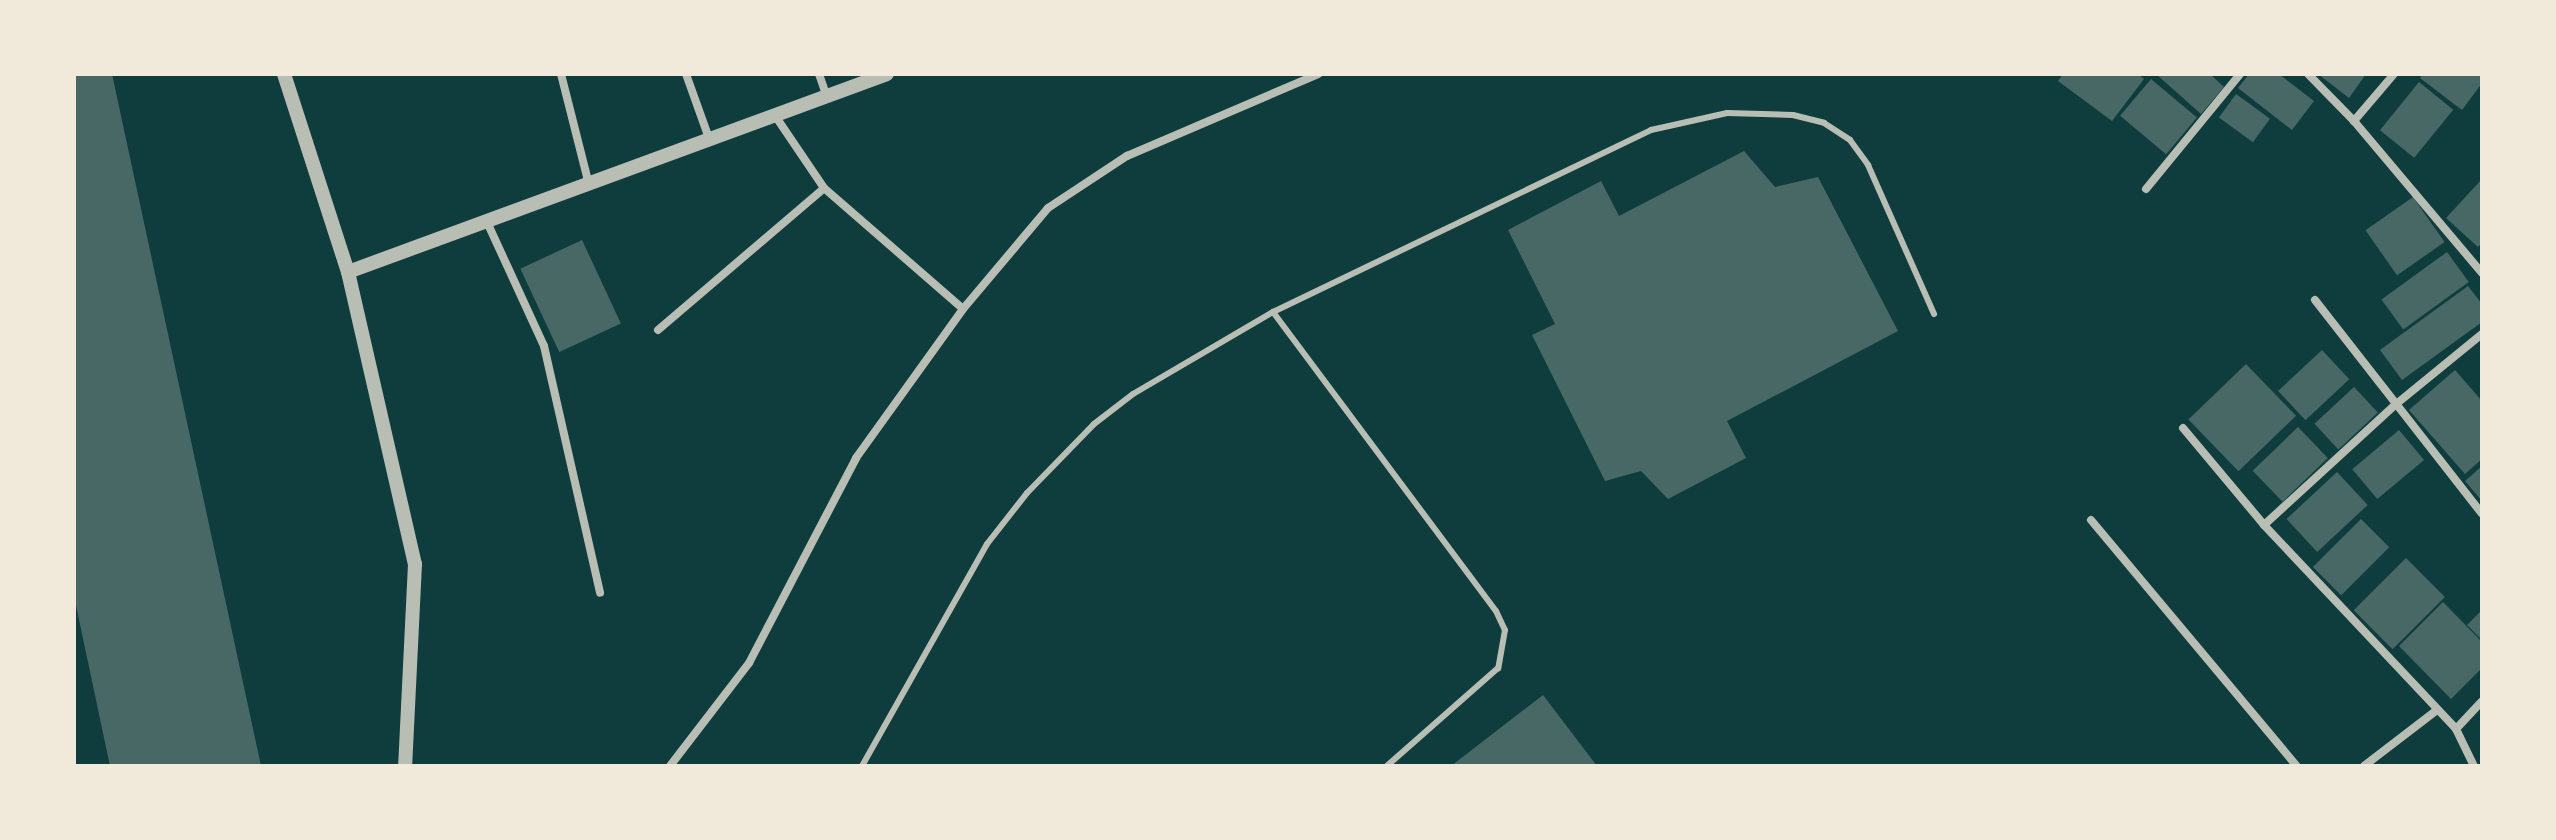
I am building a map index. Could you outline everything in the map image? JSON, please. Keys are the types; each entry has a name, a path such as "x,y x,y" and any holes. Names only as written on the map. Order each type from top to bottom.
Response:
{"street":[{"path":"284,74 348,272 415,564 405,766"},
{"path":"561,74 589,185"},
{"path":"686,74 710,141"},
{"path":"819,74 827,97"},
{"path":"348,272 887,74"},
{"path":"670,766 749,663 856,458 963,309 1048,208 1127,156 1318,74"},
{"path":"2146,189 2240,74"},
{"path":"2308,74 2354,121 2482,273"},
{"path":"2354,121 2394,74"},
{"path":"776,117 824,188 963,309"},
{"path":"658,330 824,188"},
{"path":"487,222 544,346 600,593"},
{"path":"2315,300 2482,514"},
{"path":"2264,525 2395,405 2482,334"},
{"path":"2183,428 2264,525 2456,729 2474,766"},
{"path":"2091,520 2297,766"},
{"path":"2456,729 2482,701"},
{"path":"2364,766 2437,710"}],"lane":[{"path":"862,766 987,544 1036,483 1094,424 1133,394 1273,312 1651,130 1727,113 1793,115 1824,123 1850,140 1868,165 1934,314"},
{"path":"1273,312 1496,611 1505,630 1498,668 1387,766"}],"building":[{"path":"74,74 112,74 261,766 110,766 74,596"},
{"path":"2063,74 2138,74 2144,79 2112,121 2058,81"},
{"path":"2156,74 2210,74 2224,87 2201,114"},
{"path":"2249,74 2279,74 2314,101 2292,130 2238,88"},
{"path":"2318,74 2366,74 2349,98"},
{"path":"2423,74 2482,74 2482,83 2462,110 2420,78"},
{"path":"2151,79 2197,118 2166,154 2120,116"},
{"path":"2419,82 2453,110 2414,158 2380,130"},
{"path":"2236,94 2270,119 2253,142 2219,117"},
{"path":"1744,151 1775,187 1818,177 1898,331 1727,421 1746,458 1668,499 1641,471 1605,481 1532,335 1555,324 1508,230 1601,181 1619,216"},
{"path":"2482,179 2482,243 2478,247 2446,218"},
{"path":"2413,197 2445,242 2397,275 2365,230"},
{"path":"582,240 621,323 559,352 520,269"},
{"path":"2447,252 2469,282 2403,330 2381,300"},
{"path":"2468,286 2482,304 2482,322 2402,380 2380,350"},
{"path":"2322,350 2349,379 2305,420 2278,391"},
{"path":"2246,364 2296,416 2238,471 2188,420"},
{"path":"2455,370 2482,401 2482,459 2465,474 2409,410"},
{"path":"2354,387 2378,413 2338,449 2315,424"},
{"path":"2298,427 2328,458 2283,502 2253,471"},
{"path":"2399,430 2424,460 2377,499 2352,469"},
{"path":"2482,466 2482,501 2465,481"},
{"path":"2337,472 2368,505 2317,552 2287,519"},
{"path":"2361,519 2389,547 2341,595 2313,567"},
{"path":"2406,558 2445,597 2393,649 2354,610"},
{"path":"2443,602 2482,642 2482,668 2451,699 2399,646"},
{"path":"2482,610 2482,640 2467,625"},
{"path":"1543,695 1597,766 1451,766"}]}
